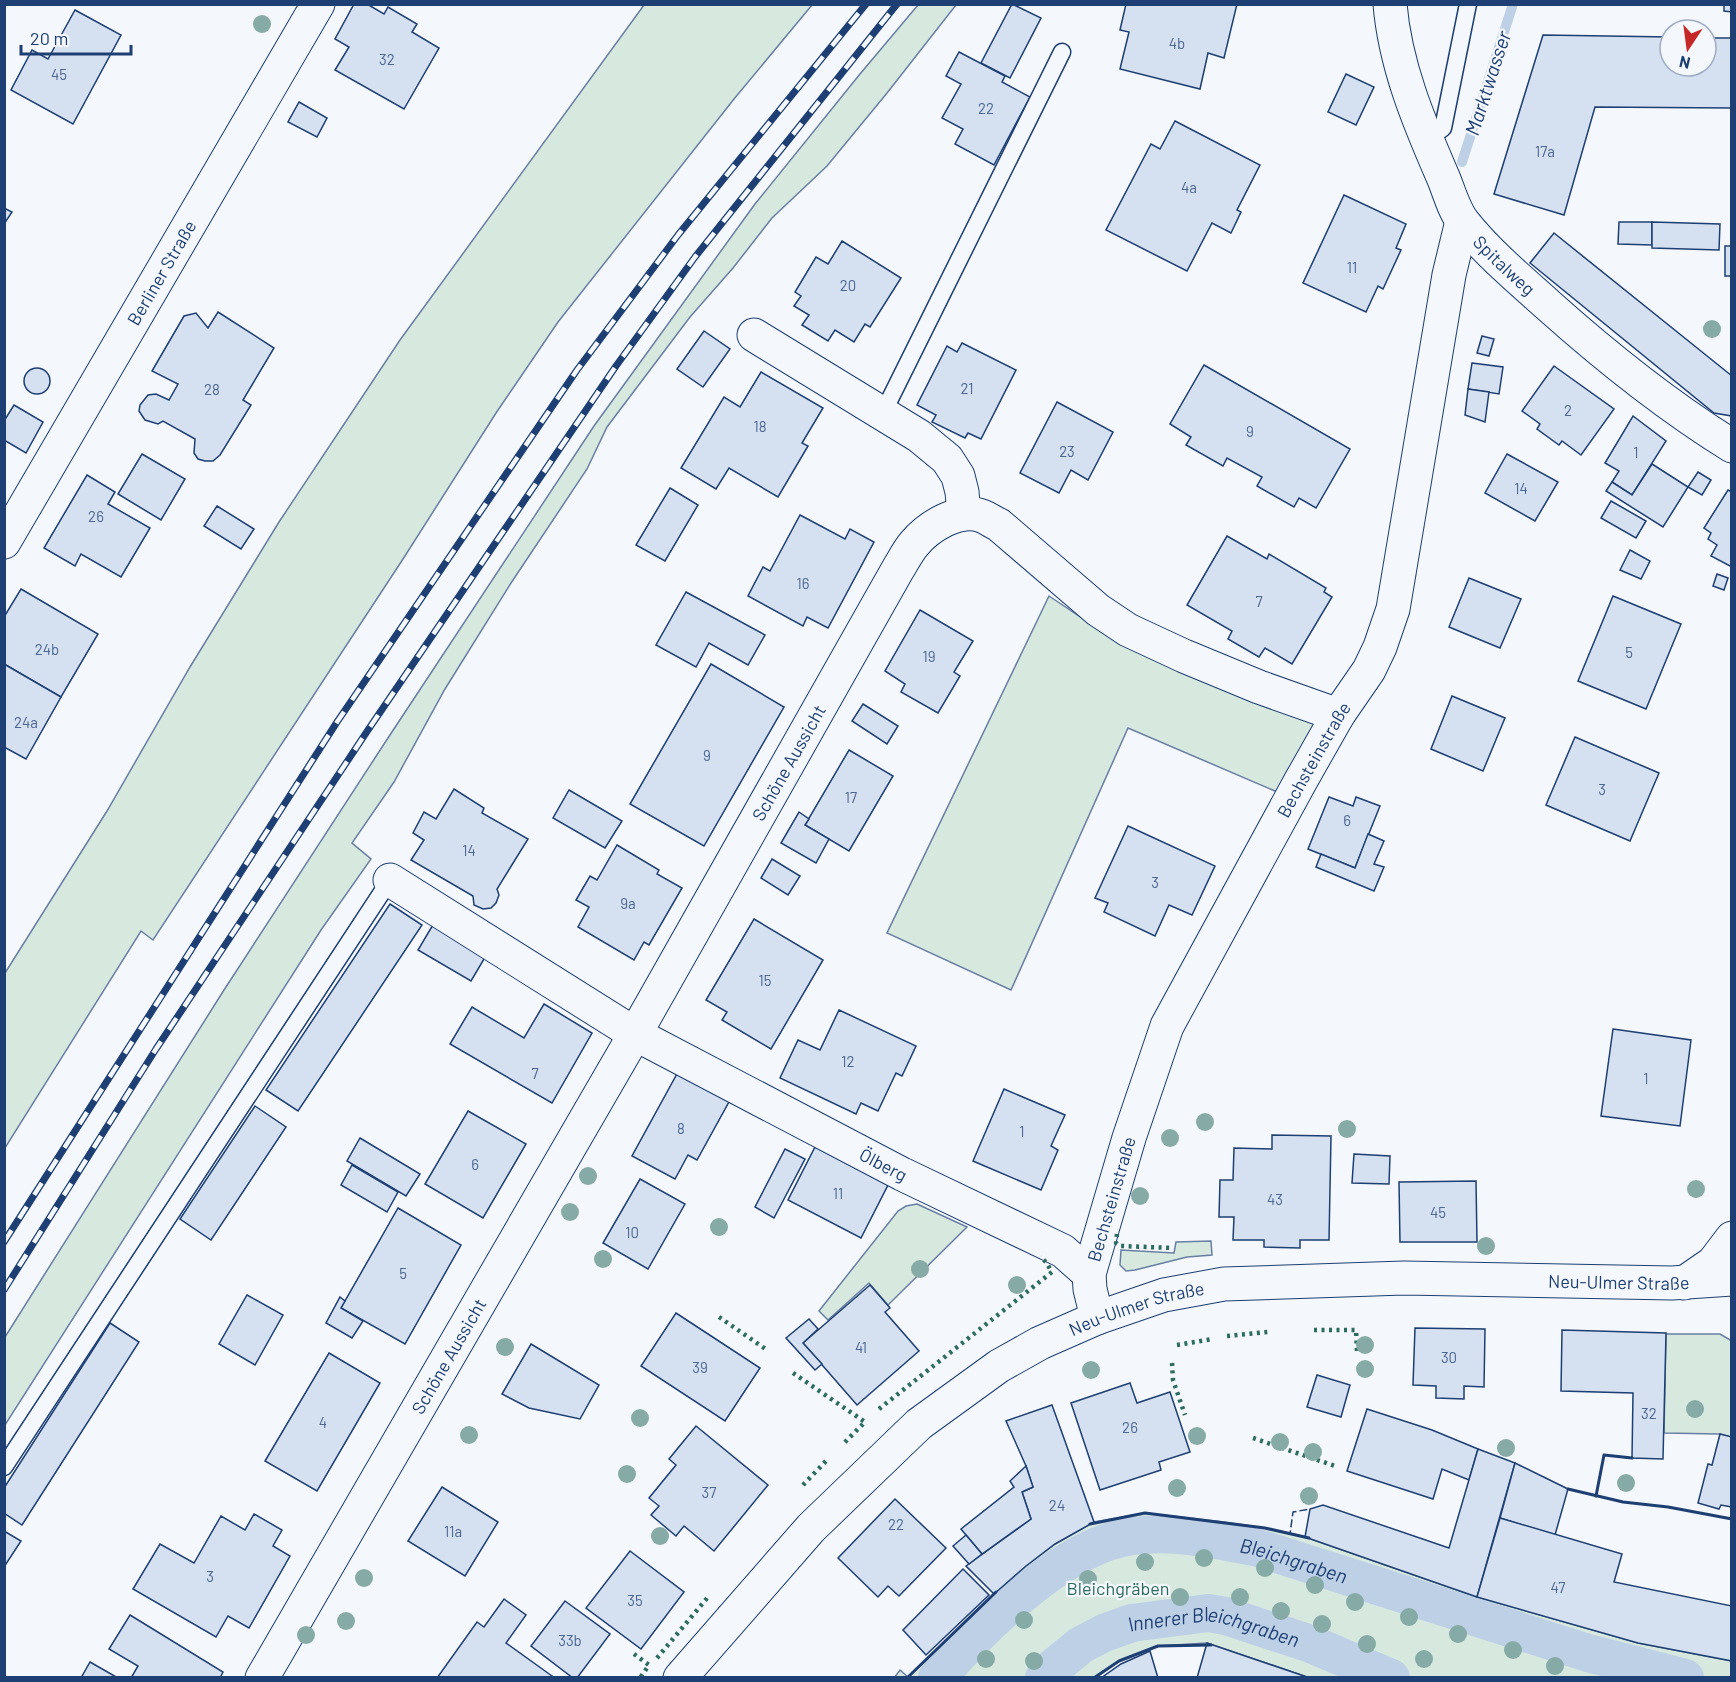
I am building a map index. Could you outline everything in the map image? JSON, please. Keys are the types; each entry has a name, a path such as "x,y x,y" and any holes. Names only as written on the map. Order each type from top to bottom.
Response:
{"street":[{"name":"Berliner Straße","path":"4,542 318,4"},
{"name":"Spitalweg","path":"1390,4 1401,67 1427,140 1462,221 1506,268 1565,321 1632,376 1702,428 1731,446"},
{"name":"Bechsteinstraße","path":"1089,1274 1129,1138 1167,1026 1338,715 1370,670 1380,647 1393,609 1449,275 1462,221"},
{"path":"754,335 920,436 947,459 958,476 964,514 980,515 999,525 1098,610 1128,630 1259,687 1338,715"},
{"name":"Schöne Aussicht","path":"262,1677 635,1034 913,544 945,520 964,514"},
{"path":"390,880 635,1034"},
{"name":"Ölberg","path":"635,1034 902,1174 1063,1251 1089,1274"},
{"path":"1684,1283 1713,1263 1731,1238"},
{"path":"1089,1274 1097,1318"},
{"name":"Neu-Ulmer Straße","path":"680,1677 811,1528 919,1424 999,1366 1040,1342 1097,1318 1164,1295 1224,1284 1404,1278 1684,1283 1731,1279"}],"lane":[{"path":"1427,140 1443,128 1468,4"},
{"path":"883,413 1062,52"},
{"path":"4,1467 390,880"}],"green space":[{"path":"644,5 812,5 734,99 558,322 496,413 153,940 141,931 5,1148 5,973 107,811 190,667 279,522 400,340"},
{"path":"918,5 956,5 827,166 772,218 733,268 690,317 607,427 587,469 511,583 445,689 394,782 352,843 371,859 321,930 5,1425 5,1337 224,990 594,426 755,204"},
{"path":"1049,596 1109,636 1320,721 1282,794 1128,728 1011,990 887,933"},
{"path":"917,1204 967,1227 888,1305 869,1283 828,1320 819,1311 898,1211 906,1206"},
{"path":"1211,1241 1212,1255 1187,1257 1126,1271 1120,1265 1121,1250 1174,1253 1176,1242"},
{"path":"1666,1334 1720,1334 1732,1341 1731,1437 1720,1434 1664,1433"},
{"name":"Bleichgräben","path":"1145,1513 1265,1528 1305,1537 1477,1597 1638,1643 1732,1661 1731,1678 1310,1678 1207,1643 1158,1646 1119,1661 1094,1677 894,1678 900,1670 908,1677 994,1594 1055,1544 1094,1522"}],"building":[{"path":"354,4 367,4 384,14 388,7 417,24 412,32 439,48 404,109 335,70 349,47 335,39"},
{"path":"1012,4 1041,18 1010,78 981,63"},
{"path":"1126,4 1237,4 1224,58 1208,53 1200,89 1120,69 1129,32 1120,30"},
{"path":"1724,4 1732,4 1732,12 1724,11"},
{"path":"75,10 121,35 73,124 11,90 32,50 48,59"},
{"path":"1543,35 1658,37 1658,78 1718,78 1718,38 1732,38 1732,108 1595,107 1564,215 1494,194"},
{"path":"959,52 1005,76 1002,82 1030,97 994,165 955,144 963,129 942,118 961,84 946,76"},
{"path":"1346,74 1374,87 1356,125 1328,112"},
{"path":"299,102 327,118 317,137 288,122"},
{"path":"1175,121 1260,165 1237,210 1241,212 1231,233 1212,223 1187,271 1106,230 1151,144 1160,149"},
{"path":"1344,195 1406,224 1396,248 1401,250 1383,289 1378,286 1366,312 1303,283"},
{"path":"4,208 12,212 4,224"},
{"path":"1619,222 1652,222 1652,245 1618,244"},
{"path":"1652,222 1720,224 1719,250 1652,248"},
{"path":"1554,233 1732,376 1732,416 1714,413 1530,263"},
{"path":"842,241 901,278 870,327 865,324 854,342 835,330 828,341 802,325 809,315 794,306 801,296 795,292 816,257 828,264"},
{"path":"1725,246 1732,246 1732,276 1725,276"},
{"path":"218,312 274,348 243,400 251,405 220,455 213,461 205,461 198,459 194,453 195,439 163,421 158,424 145,420 139,411 140,405 148,395 156,394 169,400 178,384 152,371 184,316 196,313 208,328"},
{"path":"704,331 730,349 703,387 677,369"},
{"path":"1482,336 1494,339 1489,356 1477,353"},
{"path":"962,343 1016,370 981,439 968,433 965,438 932,422 936,415 917,405 947,346 957,352"},
{"path":"1472,363 1503,367 1499,394 1468,389"},
{"path":"1204,365 1350,449 1316,508 1299,498 1294,507 1257,486 1262,477 1227,458 1223,466 1186,445 1191,437 1170,424"},
{"path":"1554,366 1614,409 1581,455 1562,441 1559,445 1537,429 1540,424 1522,411"},
{"path":"37,368 47,371 50,381 47,391 37,394 27,391 24,381 27,371"},
{"path":"761,372 823,408 802,443 808,446 778,497 729,468 716,489 681,468 724,397 740,407"},
{"path":"1468,389 1489,392 1485,422 1465,415"},
{"path":"1057,402 1113,432 1088,480 1071,470 1059,493 1020,473"},
{"path":"14,405 43,422 26,453 4,440 4,421"},
{"path":"1633,416 1666,441 1632,495 1612,482 1619,471 1605,463"},
{"path":"142,454 185,479 161,520 118,494"},
{"path":"1507,454 1558,482 1535,521 1485,493"},
{"path":"1652,464 1688,487 1663,527 1606,491 1612,482 1632,495"},
{"path":"1698,472 1711,480 1702,495 1688,487"},
{"path":"87,475 115,492 108,504 150,528 121,577 81,554 75,566 44,548"},
{"path":"670,488 698,505 665,561 636,545"},
{"path":"1728,490 1732,492 1732,567 1711,556 1717,545 1708,539 1711,533 1704,528"},
{"path":"1611,501 1646,521 1636,538 1601,518"},
{"path":"217,506 254,529 241,549 204,526"},
{"path":"800,515 845,539 850,529 874,542 828,628 807,617 803,626 748,596 763,567 770,571"},
{"path":"1227,536 1267,559 1269,554 1326,588 1324,592 1332,597 1292,664 1265,648 1259,657 1228,639 1232,631 1187,605"},
{"path":"1630,550 1650,561 1641,579 1620,570"},
{"path":"1717,574 1728,578 1724,590 1713,586"},
{"path":"1469,578 1521,599 1500,648 1449,627"},
{"path":"21,589 98,634 61,697 4,664 4,617"},
{"path":"686,592 765,635 748,665 709,643 696,667 656,645"},
{"path":"1613,596 1681,624 1646,709 1578,681"},
{"path":"920,610 973,641 954,672 960,676 938,713 901,692 905,684 885,671"},
{"path":"4,664 61,697 26,759 4,747"},
{"path":"711,664 784,707 704,846 630,804"},
{"path":"1452,696 1505,718 1483,771 1431,749"},
{"path":"863,704 898,726 887,744 852,721"},
{"path":"1575,737 1659,773 1630,841 1546,805"},
{"path":"849,750 893,776 849,851 805,825"},
{"path":"454,789 484,808 482,813 528,839 497,889 499,895 491,908 483,909 474,905 473,896 411,860 424,840 413,833 424,812 436,819"},
{"path":"569,790 622,821 605,848 553,818"},
{"path":"1329,797 1353,806 1356,797 1380,806 1355,868 1308,849"},
{"path":"799,812 809,819 805,825 829,839 816,863 781,843"},
{"path":"1128,826 1215,866 1192,915 1169,905 1155,936 1104,912 1108,903 1095,898"},
{"path":"1368,834 1384,841 1374,864 1384,867 1374,891 1316,867 1321,854 1355,868"},
{"path":"617,845 659,870 657,874 682,888 649,945 644,942 634,960 578,927 589,907 576,900 590,876 597,880"},
{"path":"772,859 800,876 788,895 761,878"},
{"path":"390,904 422,925 298,1111 266,1090"},
{"path":"754,919 823,960 771,1049 722,1020 727,1012 706,1000"},
{"path":"434,923 487,954 471,981 418,950"},
{"path":"544,1004 592,1033 552,1103 450,1044 472,1007 524,1038"},
{"path":"839,1010 916,1046 902,1076 896,1073 878,1111 861,1103 856,1114 780,1078 798,1040 820,1050"},
{"path":"1613,1029 1691,1040 1680,1126 1601,1116"},
{"path":"678,1072 730,1100 697,1160 688,1155 675,1179 632,1156"},
{"path":"1004,1089 1065,1115 1051,1146 1058,1150 1041,1190 973,1161"},
{"path":"255,1106 286,1127 211,1240 180,1219"},
{"path":"468,1111 526,1144 483,1218 425,1184"},
{"path":"1272,1135 1331,1136 1329,1240 1300,1240 1300,1248 1264,1247 1264,1240 1233,1240 1234,1217 1219,1217 1220,1180 1233,1180 1234,1148 1272,1149"},
{"path":"360,1138 420,1174 406,1196 347,1161"},
{"path":"815,1147 888,1185 861,1238 788,1200"},
{"path":"785,1149 805,1159 774,1218 755,1207"},
{"path":"1354,1154 1390,1156 1389,1184 1352,1183"},
{"path":"352,1165 398,1192 387,1212 341,1185"},
{"path":"640,1179 685,1204 648,1269 603,1243"},
{"path":"1476,1181 1477,1242 1400,1242 1399,1182"},
{"path":"398,1208 461,1245 405,1344 341,1308"},
{"path":"870,1285 890,1308 885,1312 919,1351 857,1405 803,1343"},
{"path":"247,1295 283,1315 255,1365 219,1344"},
{"path":"340,1297 345,1301 341,1308 363,1321 352,1338 326,1323"},
{"path":"676,1313 760,1368 725,1421 641,1366"},
{"path":"809,1319 818,1329 803,1343 822,1364 815,1370 786,1338"},
{"path":"110,1323 139,1342 22,1525 4,1513 4,1488"},
{"path":"1415,1328 1485,1329 1484,1387 1464,1386 1464,1399 1436,1398 1436,1386 1413,1385"},
{"path":"1562,1330 1666,1333 1663,1459 1632,1458 1633,1393 1561,1391"},
{"path":"531,1344 599,1385 580,1419 529,1408 502,1394"},
{"path":"329,1353 380,1383 317,1491 265,1461"},
{"path":"1317,1375 1350,1385 1341,1417 1307,1407"},
{"path":"1130,1383 1137,1403 1170,1392 1190,1452 1159,1462 1161,1470 1100,1490 1071,1403"},
{"path":"1052,1405 1094,1522 1055,1544 994,1594 966,1566 1031,1519 1022,1492 1033,1487 1006,1421"},
{"path":"1367,1409 1432,1430 1478,1449 1469,1480 1442,1469 1433,1499 1347,1471"},
{"path":"696,1426 768,1485 714,1551 684,1526 676,1536 651,1515 659,1506 649,1498 676,1465 669,1459"},
{"path":"1720,1434 1732,1437 1732,1507 1721,1505 1719,1509 1698,1503 1708,1464 1712,1465"},
{"path":"1478,1449 1515,1463 1477,1597 1305,1537 1310,1509 1323,1505 1449,1548"},
{"path":"1515,1463 1568,1489 1555,1535 1500,1518"},
{"path":"1026,1466 1033,1487 1022,1492 1031,1519 982,1554 961,1529 1014,1487 1010,1481"},
{"path":"442,1487 498,1522 465,1576 408,1541"},
{"path":"895,1499 946,1548 899,1596 888,1586 878,1597 838,1558"},
{"path":"254,1514 282,1530 273,1546 290,1556 249,1628 228,1616 216,1637 133,1589 160,1544 194,1563 221,1516 245,1530"},
{"path":"1500,1518 1622,1554 1614,1582 1732,1606 1732,1661 1638,1643 1477,1597"},
{"path":"4,1531 21,1541 4,1567"},
{"path":"966,1535 982,1554 969,1564 953,1546"},
{"path":"630,1551 684,1592 641,1649 586,1608"},
{"path":"963,1569 989,1595 926,1655 903,1630"},
{"path":"504,1599 526,1615 506,1643 552,1676 550,1678 437,1678 477,1622 484,1627"},
{"path":"565,1601 610,1634 577,1678 573,1678 531,1646"},
{"path":"130,1615 223,1672 220,1678 131,1678 138,1666 109,1649"},
{"path":"1207,1643 1310,1678 1197,1678"},
{"path":"1150,1651 1158,1678 1101,1678 1121,1664"},
{"path":"90,1662 118,1678 81,1678"}],"waterway":[{"name":"Marktwasser","path":"1462,162 1513,4"},
{"name":"Bleichgraben","path":"937,1678 1000,1613 1052,1571 1106,1543 1148,1534 1194,1537 1255,1547 1588,1653 1685,1678"},
{"name":"Innerer Bleichgraben","path":"1044,1678 1081,1645 1104,1633 1132,1623 1208,1613 1226,1616 1311,1644 1391,1678"}],"railway":[{"path":"4,1242 337,722 577,370 678,235 866,4"},
{"path":"4,1290 156,1049 368,730 616,366 695,257 897,4"}],"hedge":[{"path":"1117,1234 1116,1243 1121,1246 1173,1248"},
{"path":"879,1409 1052,1272 1040,1257"},
{"path":"719,1317 767,1350"},
{"path":"1314,1330 1356,1330 1357,1351"},
{"path":"1227,1336 1268,1332"},
{"path":"1177,1345 1213,1339"},
{"path":"1172,1363 1173,1380 1185,1415"},
{"path":"793,1373 865,1422 842,1445"},
{"path":"1253,1438 1338,1467"},
{"path":"803,1485 826,1461"},
{"path":"657,1658 708,1597"},
{"path":"634,1654 649,1665 640,1678"}],"fence":[{"path":"1305,1537 1290,1534 1293,1512 1310,1509"}],"wall":[{"path":"1596,1496 1604,1455 1632,1458"},
{"path":"1568,1489 1623,1502 1668,1507 1732,1519"},
{"path":"1090,1524 1145,1513 1265,1528 1309,1538"},
{"path":"907,1678 996,1592"},
{"path":"1094,1678 1119,1661 1158,1646 1211,1645"}]}
